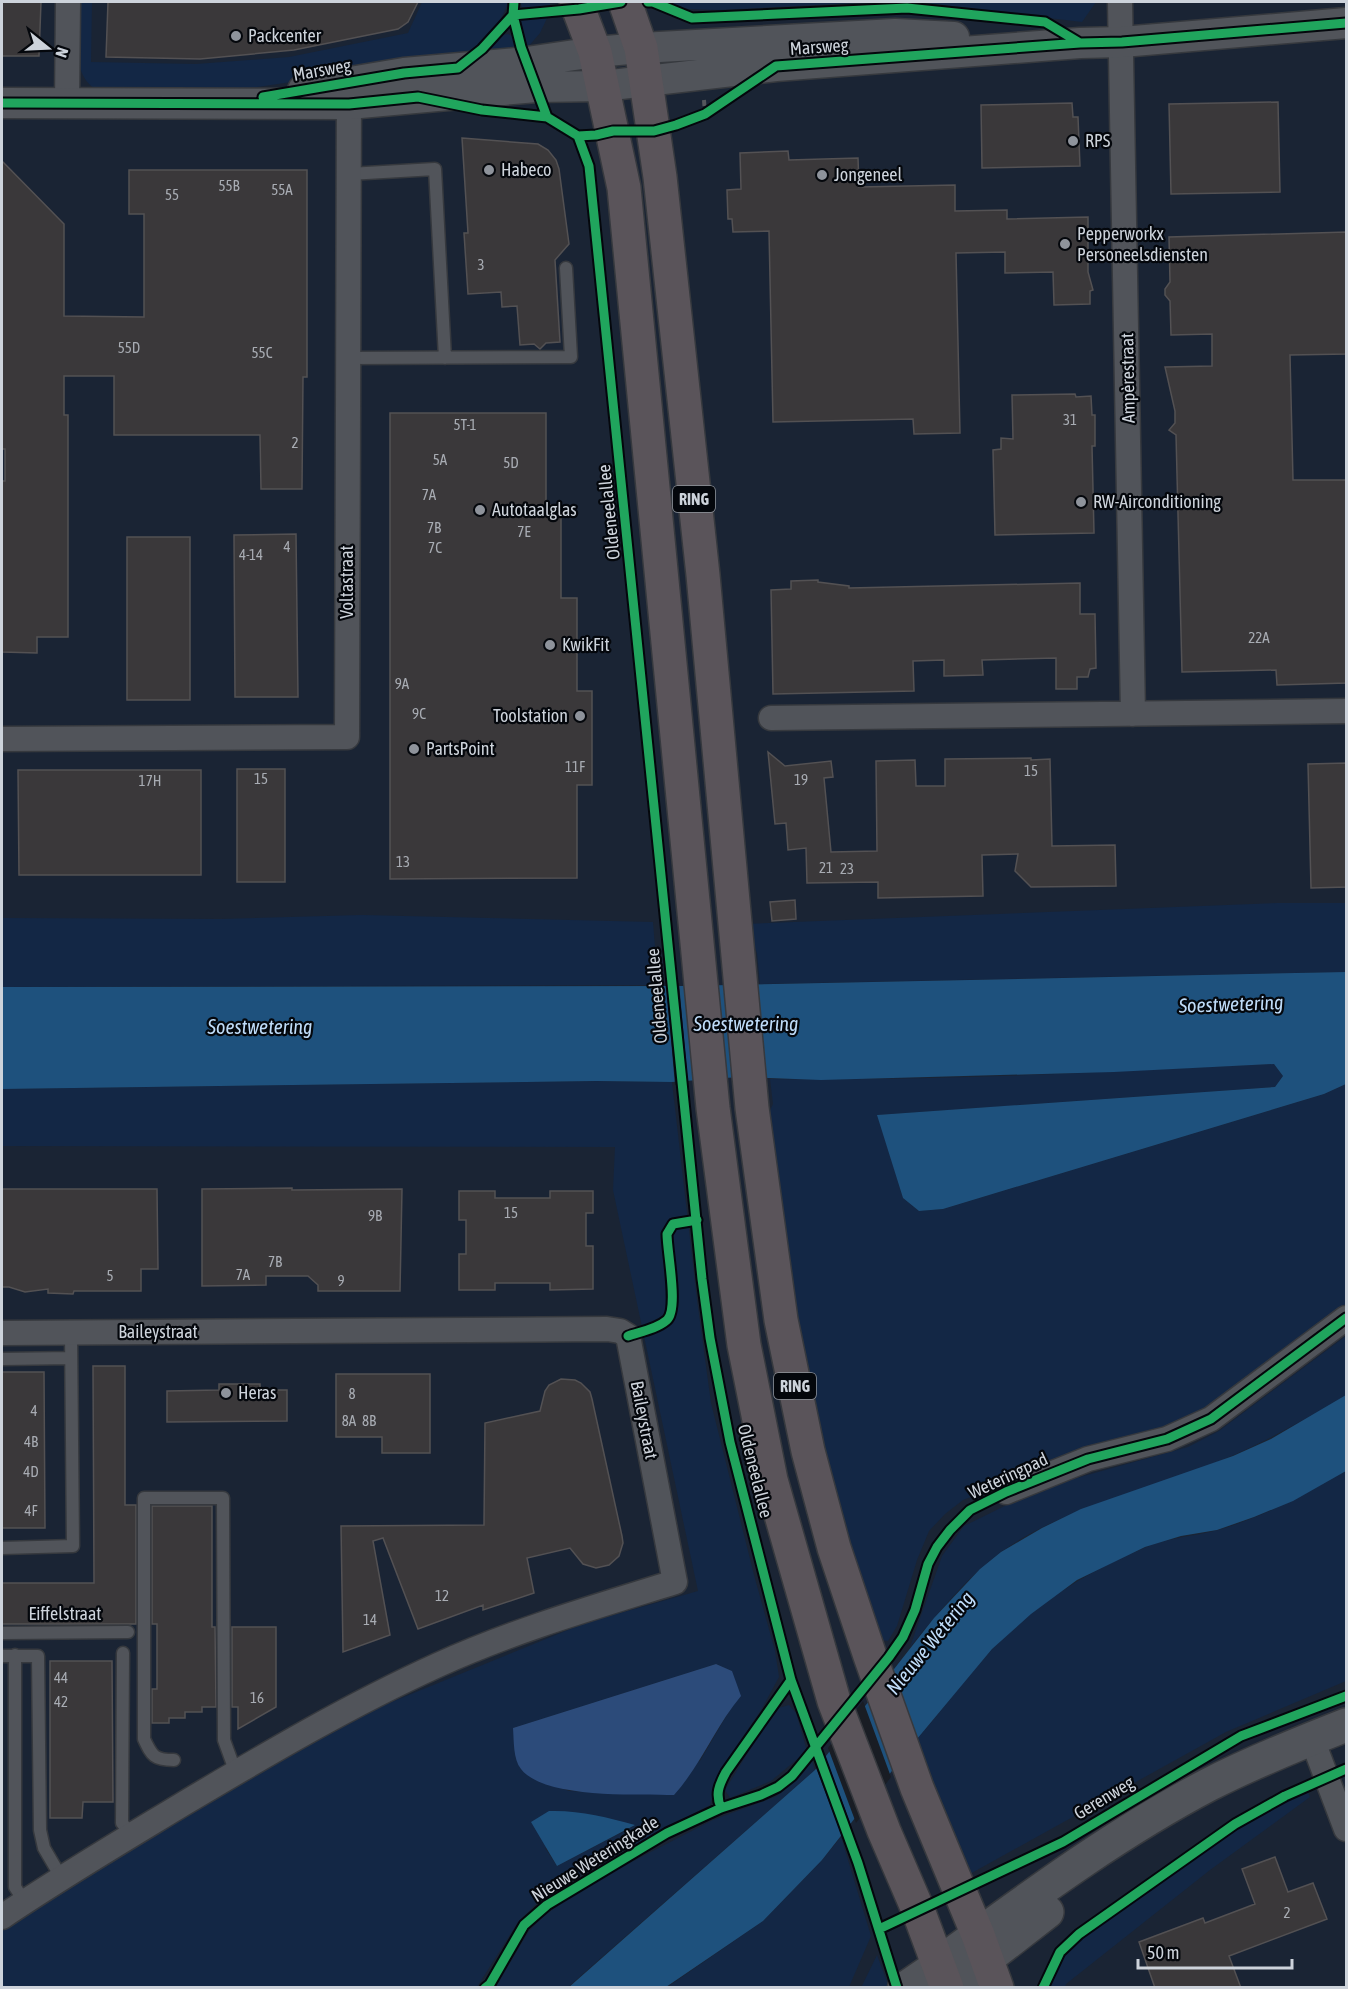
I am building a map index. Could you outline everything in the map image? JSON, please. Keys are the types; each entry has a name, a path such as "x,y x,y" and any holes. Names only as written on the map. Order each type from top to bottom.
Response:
{"main road":[{"name":"Oldeneelallee","path":"576,2 595,52 624,188 713,1108 744,1345 771,1480 834,1701 945,1980"},
{"name":"RING","path":"625,2 641,48 661,189 703,574 752,1108 781,1320 808,1450 834,1548 917,1788 988,1960"},
{"path":"945,1980 988,1960 1117,1860 1190,1815 1327,1755 1347,1725"}],"street":[{"path":"67,104 68,2"},
{"name":"Ampèrestraat","path":"1120,2 1133,714"},
{"name":"Marsweg","path":"2,103 221,104 349,93 603,86 647,83 776,66 1122,42 1347,23"},
{"name":"Marsweg","path":"349,93 404,73 527,62 641,48 895,34 1080,44"},
{"name":"Voltastraat","path":"2,739 347,737 349,93"},
{"path":"771,718 1347,711"},
{"name":"Weteringpad","path":"1006,1492 1088,1459 1167,1439 1211,1419 1347,1318"},
{"name":"Baileystraat","path":"2,1333 620,1330 628,1336 675,1582 538,1624 440,1664 374,1695 300,1734 61,1877 2,1917"},
{"path":"1327,1755 1347,1829"},
{"path":"903,1988 945,1980"}],"lane":[{"path":"349,174 435,169 445,358"},
{"path":"348,358 571,357 566,268"},
{"path":"2,1548 73,1546 71,1333"},
{"path":"2,1359 71,1358"},
{"path":"174,1760 161,1760 151,1755 144,1739 144,1498 223,1498 224,1740 236,1773"},
{"name":"Eiffelstraat","path":"2,1632 128,1632"},
{"path":"123,1653 122,1823 132,1835"},
{"path":"2,1656 39,1656 40,1830 44,1848 61,1877"},
{"path":"15,1656 15,1887 24,1902"}],"path":[{"path":"672,9 692,18"},
{"path":"695,118 714,108"}],"shaded area":[{"path":"2,2 1346,2 1346,1987 2,1988"},
{"path":"79,2 92,2 91,62 196,64 289,57 408,33 422,2 508,2 505,11 489,34 460,57 243,89 96,89 82,73 79,62 77,37"},
{"path":"520,2 550,2 550,6 527,8 522,7"},
{"path":"665,2 874,2 718,10 688,9"},
{"path":"919,2 1096,2 1082,22"},
{"path":"549,14 540,33 528,47 519,18"},
{"path":"503,35 512,36 519,53 481,59"},
{"path":"1278,903 1346,903 1346,972 760,984 757,953 746,924"},
{"path":"362,915 653,922 658,985 2,987 2,918 221,919"},
{"path":"1274,1064 1283,1076 1275,1087 878,1115 903,1198 919,1211 943,1209 1324,1094 1346,1084 1346,1309 1205,1414 963,1500 929,1531 917,1560 897,1626 888,1641 881,1640 867,1609 811,1411 765,1121 773,1104 770,1079 959,1077"},
{"path":"672,1082 711,1403 775,1651 779,1677 761,1710 718,1774 710,1805 560,1884 518,1922 477,1987 2,1987 2,1928 28,1910 329,1732 372,1710 585,1623 698,1591 613,1190 615,1147 2,1146 2,1089","holes":["716,1664 732,1671 731,1708 700,1761 588,1792 569,1791 534,1779 513,1728","634,1826 557,1866 545,1848"]},
{"path":"1346,1336 1345,1397 1239,1453 1073,1513 1024,1537 976,1573 910,1647 942,1556 964,1526 1021,1498 1073,1479 1188,1447 1219,1431"},
{"path":"1346,1471 1346,1681 1226,1732 968,1875 917,1739 993,1648 1044,1603 1103,1567 1153,1544 1218,1530 1252,1519"},
{"path":"716,1664 732,1671 741,1696 674,1795 592,1793 549,1786 533,1779 518,1765 514,1750 513,1728"},
{"path":"789,1705 796,1713 807,1751 771,1781 730,1798 725,1790 775,1709"},
{"path":"812,1761 815,1770 568,1987 495,1988 529,1931 568,1898 614,1871 713,1820 777,1796"},
{"path":"1307,1790 1310,1797 1210,1870 1065,1987 1047,1987 1062,1957 1081,1937 1248,1821"},
{"path":"841,1837 871,1936 849,1987 666,1988 763,1921"},
{"path":"877,1955 889,1987 861,1988"}],"water":[{"name":"Soestwetering","path":"1346,972 1346,1084 1324,1094 943,1209 919,1211 903,1198 877,1115 1275,1087 1283,1076 1274,1064 1114,1072 821,1080 739,1077 672,1082 2,1089 2,987 683,986"},
{"name":"Nieuwe Wetering","path":"1346,1395 1346,1471 1293,1501 1254,1517 1217,1530 1181,1536 1145,1547 1077,1580 1031,1614 992,1649 917,1739 822,1860 763,1921 666,1987 568,1988 815,1770 934,1618 980,1569 1001,1552 1081,1509 1233,1456 1271,1439"},
{"path":"549,1811 582,1813 635,1825 557,1866 531,1822"}],"pier":[{"path":"666,982 679,983 688,1084 675,1085"},
{"path":"863,1701 891,1777 856,1823 828,1748"},
{"path":"824,1753 852,1828 843,1839 815,1765"}],"building":[{"path":"2,2 41,2 39,56 2,56"},
{"name":"Packcenter","path":"108,2 418,2 408,22 398,29 294,50 200,59 106,57"},
{"path":"1278,102 1280,192 1171,194 1169,104"},
{"path":"1072,103 1073,117 1078,117 1080,166 982,168 981,105"},
{"path":"462,138 538,144 548,150 556,160 569,244 555,260 560,342 546,343 540,349 534,344 520,345 517,306 502,307 501,292 468,294 464,233 468,233"},
{"path":"788,151 789,160 858,158 859,187 955,185 955,211 1007,210 1007,219 1088,217 1088,272 1093,290 1090,291 1090,304 1054,305 1053,272 1005,273 1005,252 956,253 960,433 914,434 913,419 773,422 769,231 733,232 732,219 728,219 727,190 741,189 740,153"},
{"path":"2,161 64,224 64,316 144,317 144,214 129,214 129,170 307,170 307,377 303,377 302,489 261,489 260,435 114,435 114,376 64,376 64,415 68,415 68,637 37,637 37,653 2,652 2,481 5,481 5,449 2,449"},
{"path":"1347,232 1347,354 1290,355 1293,480 1347,480 1347,683 1277,685 1276,670 1182,672 1176,435 1169,430 1175,423 1175,411 1165,367 1212,366 1212,334 1171,335 1170,301 1165,295 1165,289 1170,282 1169,237"},
{"path":"1075,394 1076,397 1091,396 1092,415 1095,415 1095,446 1092,446 1094,533 995,535 993,450 1001,449 1001,438 1013,439 1012,395"},
{"path":"390,413 546,413 546,505 561,505 561,598 577,598 577,691 592,691 592,785 577,785 577,878 390,879"},
{"path":"296,534 298,697 235,697 234,535"},
{"path":"127,537 190,537 190,700 127,700"},
{"path":"818,580 818,582 849,586 849,588 1080,583 1080,614 1095,614 1096,668 1090,669 1088,677 1077,677 1077,689 1056,689 1056,658 982,660 983,675 944,676 944,660 913,661 914,691 773,694 771,590 791,589 791,581"},
{"path":"768,752 785,766 831,761 833,777 824,778 831,852 877,851 876,761 915,760 916,786 945,786 945,759 1050,759 1052,846 1115,845 1116,886 1031,887 1015,871 1018,854 982,855 983,896 878,898 878,882 807,883 806,848 788,850 786,823 775,824"},
{"path":"1347,763 1347,887 1311,888 1308,764"},
{"path":"237,769 285,769 285,882 237,882"},
{"path":"18,770 201,770 201,875 19,875"},
{"path":"795,900 796,919 772,921 770,902"},
{"path":"292,1188 292,1190 402,1189 400,1291 318,1291 318,1285 308,1276 266,1276 266,1285 202,1286 202,1189"},
{"path":"2,1189 157,1189 158,1269 141,1269 141,1291 74,1291 73,1294 48,1293 48,1289 25,1292 2,1287"},
{"path":"459,1191 495,1191 495,1198 550,1198 550,1191 593,1191 593,1213 586,1213 586,1246 593,1246 593,1289 550,1290 550,1283 495,1283 495,1290 459,1290 459,1254 466,1254 466,1220 459,1220"},
{"path":"93,1366 125,1366 125,1505 136,1505 136,1624 2,1624 2,1583 94,1583"},
{"path":"2,1372 44,1372 45,1528 2,1528"},
{"path":"336,1374 430,1374 430,1453 382,1453 382,1437 336,1437"},
{"path":"561,1379 575,1380 590,1392 622,1536 623,1543 619,1556 609,1565 596,1568 583,1564 570,1548 527,1558 534,1593 483,1610 483,1605 418,1629 383,1538 373,1541 390,1635 343,1652 341,1526 484,1525 485,1423 540,1411 545,1391 549,1385"},
{"path":"219,1384 260,1384 260,1390 287,1390 287,1421 167,1422 167,1391 219,1390"},
{"path":"152,1506 212,1506 212,1627 215,1627 216,1707 202,1707 202,1712 185,1712 185,1718 169,1718 169,1723 152,1723 152,1689 157,1689 157,1624 152,1624"},
{"path":"232,1627 276,1627 276,1707 238,1729 238,1707 232,1707"},
{"path":"50,1661 112,1661 113,1802 83,1802 82,1818 50,1818"},
{"path":"1275,1857 1288,1892 1313,1883 1327,1919 1229,1956 1241,1988 1155,1988 1139,1942 1203,1918 1205,1923 1255,1904 1242,1869"}],"cycle path":[{"path":"514,2 513,15 521,47 547,117 578,136 589,166 702,1279 710,1338 730,1442 791,1680 858,1863 897,1988"},
{"path":"263,97 404,73 458,68 482,49 513,15 579,9 621,2"},
{"path":"648,2 692,18 907,8 1045,22 1080,43"},
{"path":"578,136 613,131 654,131 676,125 705,114 776,66 1080,43 1122,42 1346,23"},
{"path":"2,103 349,104 418,97 482,110 547,117"},
{"path":"628,1336 653,1328 667,1320 672,1304 667,1234 673,1224 697,1220"},
{"name":"Nieuwe Weteringkade","path":"485,1988 490,1984 524,1925 547,1905 667,1833 721,1808 761,1795 778,1787 792,1776 903,1637 915,1610 928,1564 950,1530 970,1510 1006,1492 1088,1459 1167,1439 1211,1419 1346,1318"},
{"path":"721,1808 718,1798 721,1781 791,1680"},
{"name":"Gerenweg","path":"879,1929 1063,1842 1241,1736 1346,1696"},
{"path":"1043,1988 1060,1952 1079,1934 1235,1824 1285,1796 1346,1769"}],"place":[{"name":"Packcenter","path":"236,36"},
{"name":"RPS","path":"1073,141"},
{"name":"Habeco","path":"489,170"},
{"name":"Jongeneel","path":"822,175"},
{"name":"Pepperworkx Personeelsdiensten","path":"1065,244"},
{"name":"RW-Airconditioning","path":"1081,502"},
{"name":"Autotaalglas","path":"480,510"},
{"name":"KwikFit","path":"550,645"},
{"name":"Toolstation","path":"580,716"},
{"name":"PartsPoint","path":"414,749"},
{"name":"Heras","path":"226,1393"}]}
